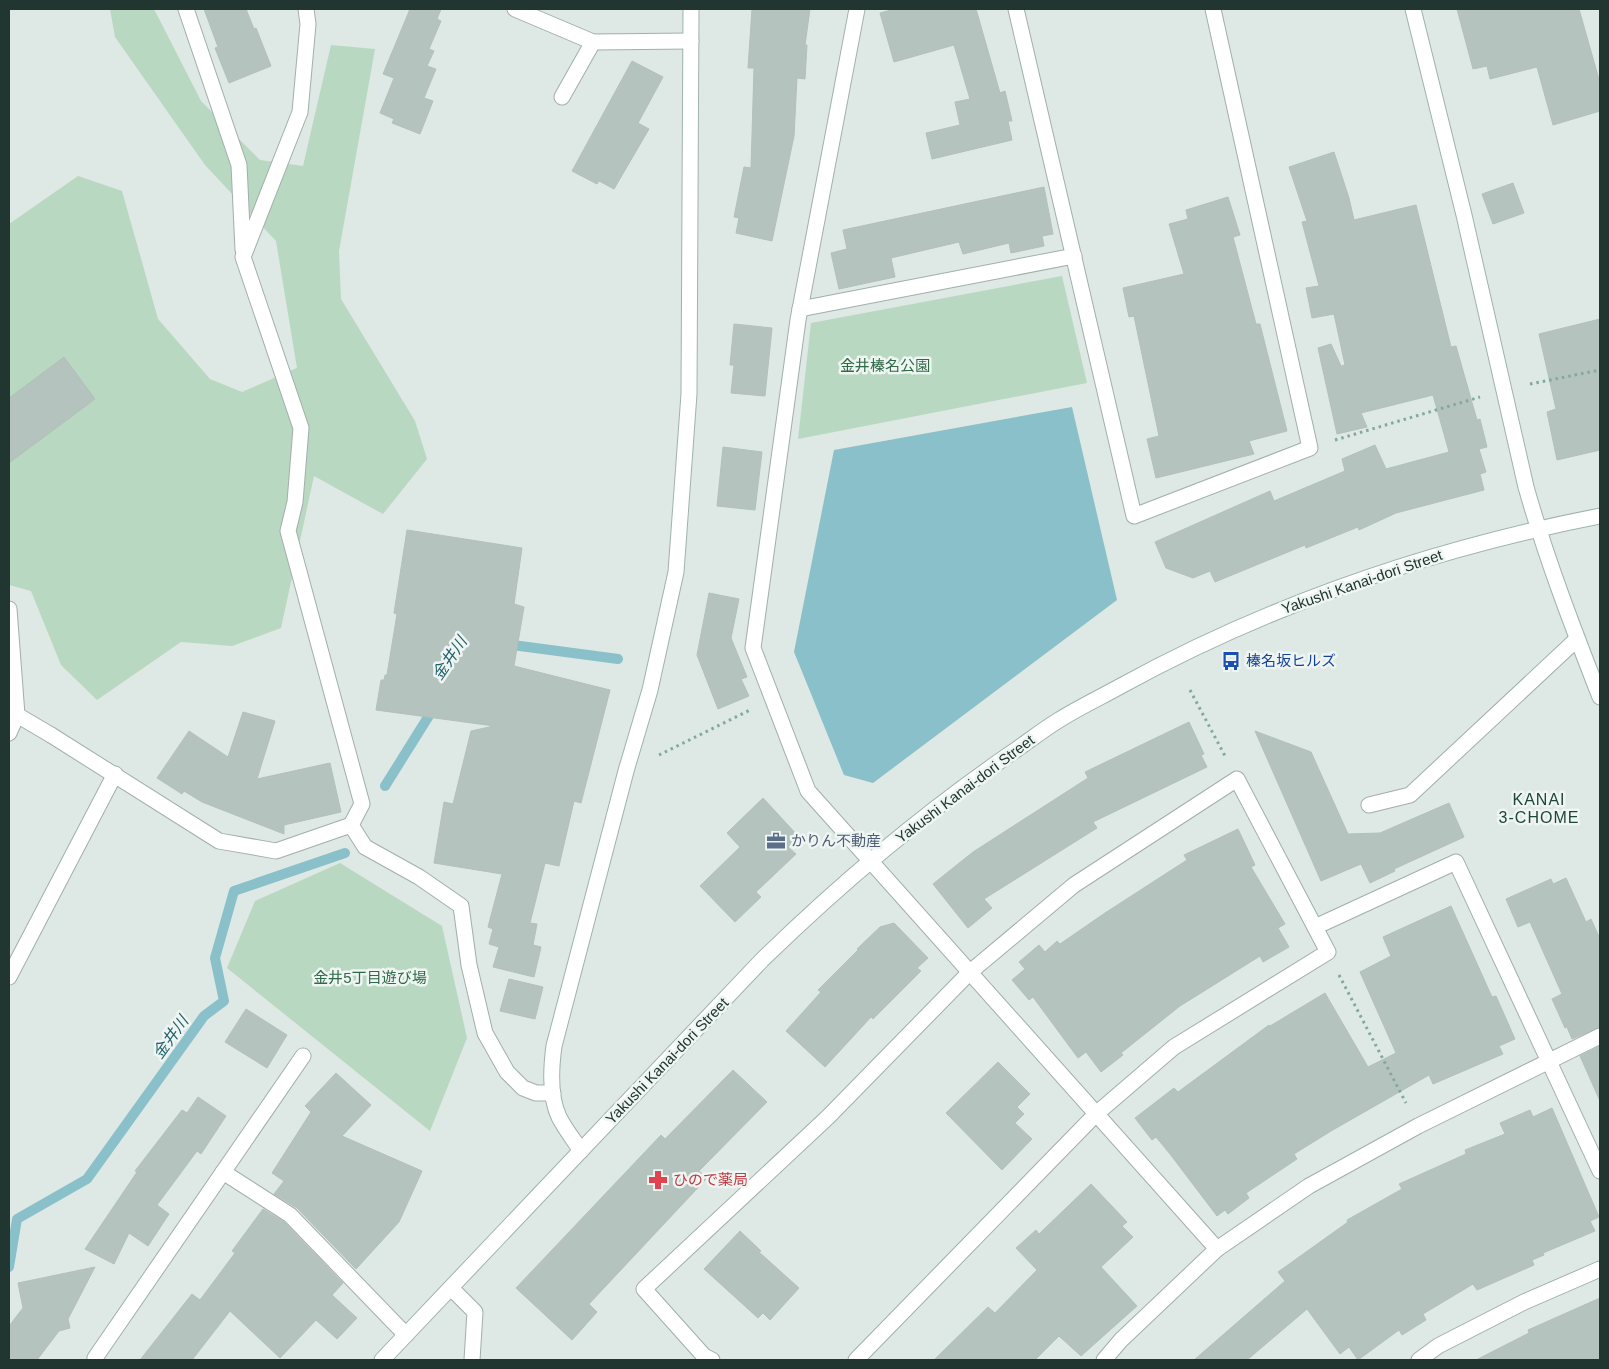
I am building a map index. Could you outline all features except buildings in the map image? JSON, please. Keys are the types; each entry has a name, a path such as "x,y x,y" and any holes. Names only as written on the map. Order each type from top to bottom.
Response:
{"street":[{"path":"17,715 51,734 219,841 276,852 351,825 362,804 288,531 295,502 300,428 243,257 239,165 186,9"},
{"path":"243,257 300,112 308,24 306,9"},
{"path":"515,9 593,42 691,40"},
{"path":"581,1151 559,1116 553,1093 552,1064 554,1046 626,771 650,690 676,572 689,394 692,9"},
{"path":"857,9 800,309 753,648 808,792 1217,1249"},
{"path":"1016,9 1134,516 1310,448 1213,9"},
{"path":"1413,9 1464,215 1526,487 1538,528 1577,639 1600,697"},
{"path":"562,97 593,42"},
{"path":"800,309 1074,256"},
{"name":"Yakushi Kanai-dori Street","path":"382,1360 762,960 816,908 959,789 1059,720 1173,657 1311,597 1419,560 1538,528 1600,516"},
{"path":"9,608 17,715 9,732"},
{"path":"1369,805 1410,795 1577,639"},
{"path":"9,977 114,774"},
{"path":"712,1360 704,1356 644,1289 828,1117 969,973 1074,885 1237,779 1328,952 1174,1047 1096,1114 856,1360"},
{"path":"351,825 365,847 419,877 462,906 469,965 486,1033 507,1072 523,1088 536,1093 553,1093"},
{"path":"1315,927 1456,862 1600,1171"},
{"path":"1104,1360 1121,1340 1217,1249 1309,1186 1418,1126 1600,1036"},
{"path":"95,1358 302,1056"},
{"path":"223,1172 290,1215 406,1335"},
{"path":"1419,1360 1438,1346 1524,1302 1600,1269"},
{"path":"451,1288 475,1312 472,1360"}],"path":[{"path":"1524,386 1600,370"},
{"path":"1310,448 1482,396"},
{"path":"1190,690 1237,779"},
{"path":"651,759 772,698"},
{"path":"1328,952 1418,1126"}],"green space":[{"path":"110,9 154,9 201,101 260,160 303,166 331,45 375,49 339,251 341,299 415,421 427,459 383,514 314,476 281,628 232,646 181,642 97,700 61,665 31,591 9,585 9,224 78,176 122,191 158,319 210,379 242,392 297,368 276,241 205,165 115,37"},
{"name":"金井榛名公園","path":"1062,276 1087,383 798,439 811,323"},
{"name":"金井5丁目遊び場","path":"340,863 442,926 467,1038 430,1131 227,968 255,901"}],"water":[{"path":"1072,407 1117,600 873,783 844,775 794,652 834,450"}],"waterway":[{"name":"金井川","path":"505,644 618,659"},
{"name":"金井川","path":"385,786 435,706"},
{"name":"金井川","path":"9,1267 17,1219 87,1179 204,1016 224,1001 215,958 234,891 345,853"}],"place":[{"name":"榛名坂ヒルズ","path":"1231,661"},
{"name":"かりん不動産","path":"776,841"},
{"name":"ひので薬局","path":"658,1180"}],"district":[{"name":"KANAI 3-CHOME","path":"1539,808"}]}
